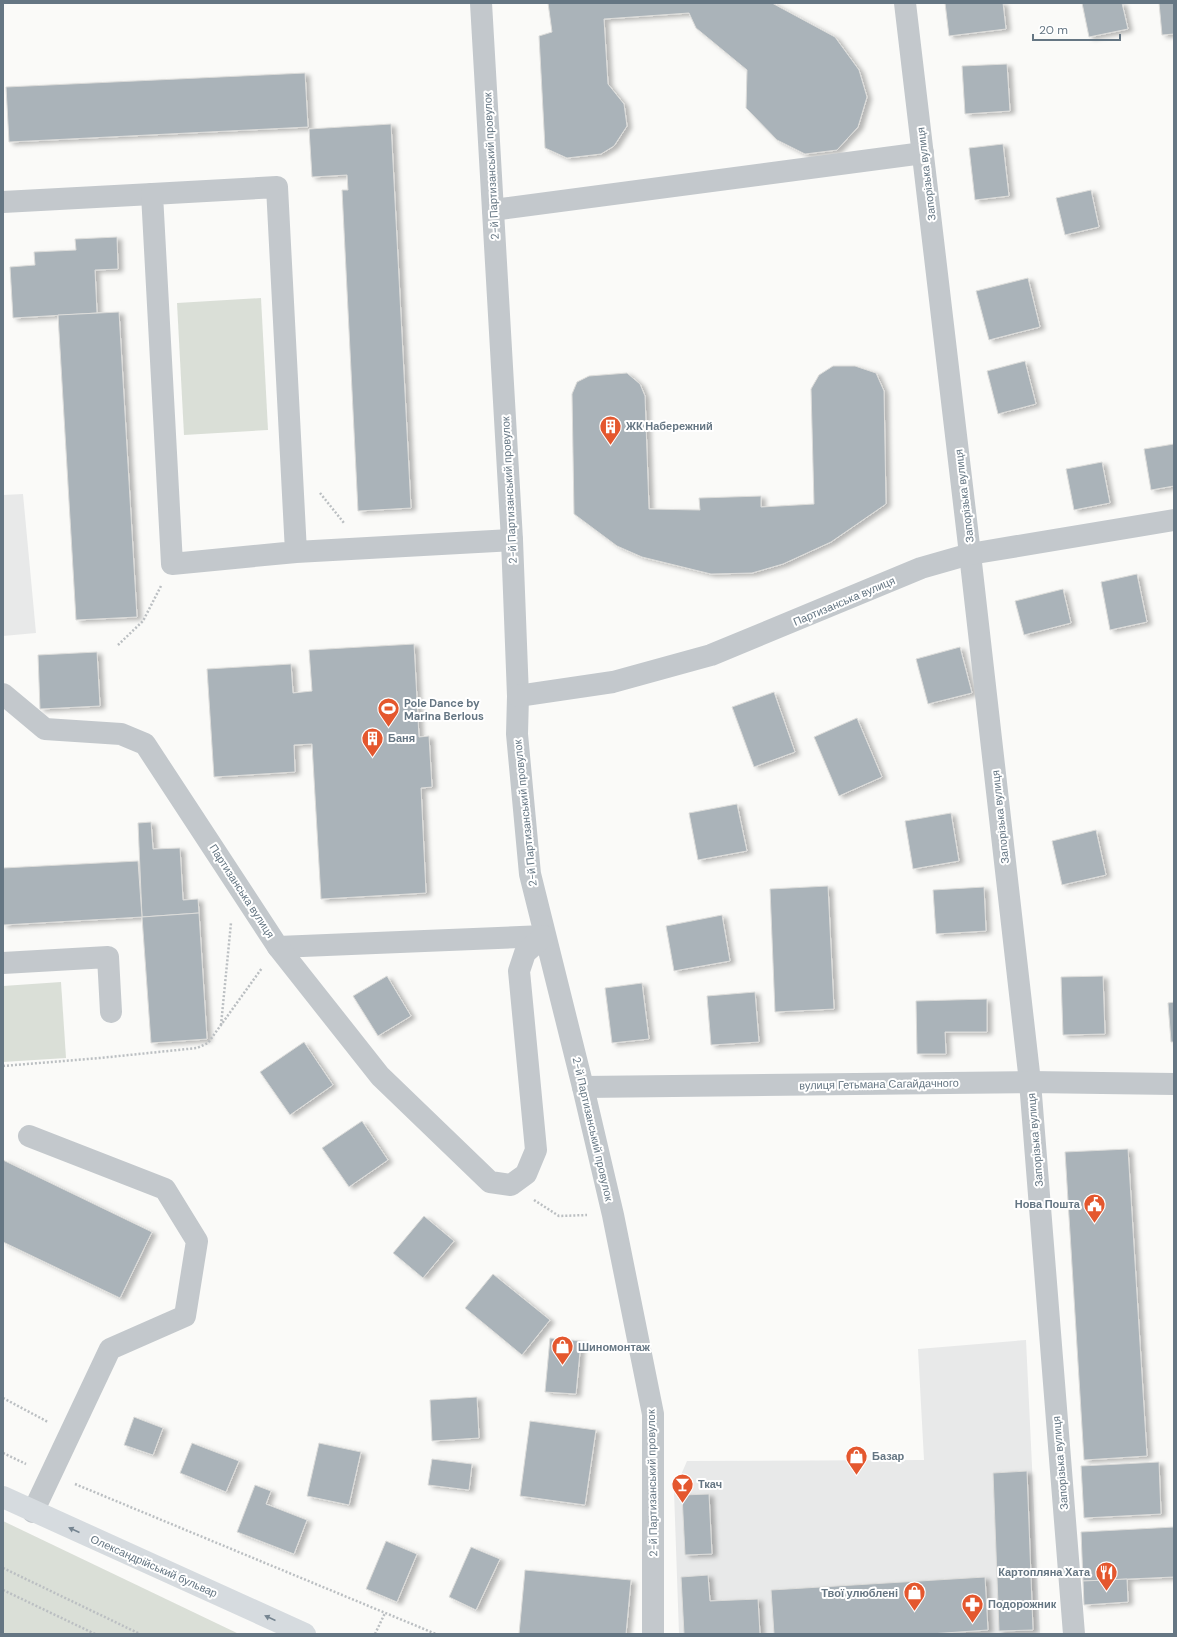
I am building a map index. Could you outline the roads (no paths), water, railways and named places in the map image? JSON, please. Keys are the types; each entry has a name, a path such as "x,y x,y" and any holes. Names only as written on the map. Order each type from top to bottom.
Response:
{"main road":[{"name":"Олександрійський бульвар","path":"3,1497 33,1512 305,1634"}],"street":[{"name":"2-й Партизанський провулок","path":"481,3 512,540 518,696 517,734 530,874 544,936 584,1087 613,1215 653,1414 653,1634"},
{"name":"Запорізька вулиця","path":"905,3 1030,1082 1074,1634"},
{"path":"493,210 923,153"},
{"path":"3,202 276,187 296,552"},
{"path":"152,194 172,564 296,552 512,540"},
{"name":"Партизанська вулиця","path":"518,696 614,682 711,655 922,568 970,554 1174,520"},
{"name":"Партизанська вулиця","path":"3,694 45,730 122,734 145,744 278,947 544,936"},
{"path":"278,947 380,1076 490,1182 511,1186 526,1174 536,1150 519,971 525,953 544,936"},
{"path":"3,963 108,957 111,1012"},
{"name":"вулиця Гетьмана Сагайдачного","path":"584,1087 1030,1082 1174,1084"},
{"path":"29,1136 165,1189 197,1241 185,1316 110,1349 33,1512"}],"place":[{"name":"ЖК Набережний","path":"610,446"},
{"name":"Pole Dance by Marina Berlous","path":"388,728"},
{"name":"Баня","path":"372,758"},
{"name":"Нова Пошта","path":"1095,1224"},
{"name":"Шиномонтаж","path":"563,1366"},
{"name":"Базар","path":"857,1476"},
{"name":"Ткач","path":"683,1504"},
{"name":"Картопляна Хата","path":"1106,1592"},
{"name":"Твої улюблені","path":"914,1612"},
{"name":"Подорожник","path":"972,1624"}]}
